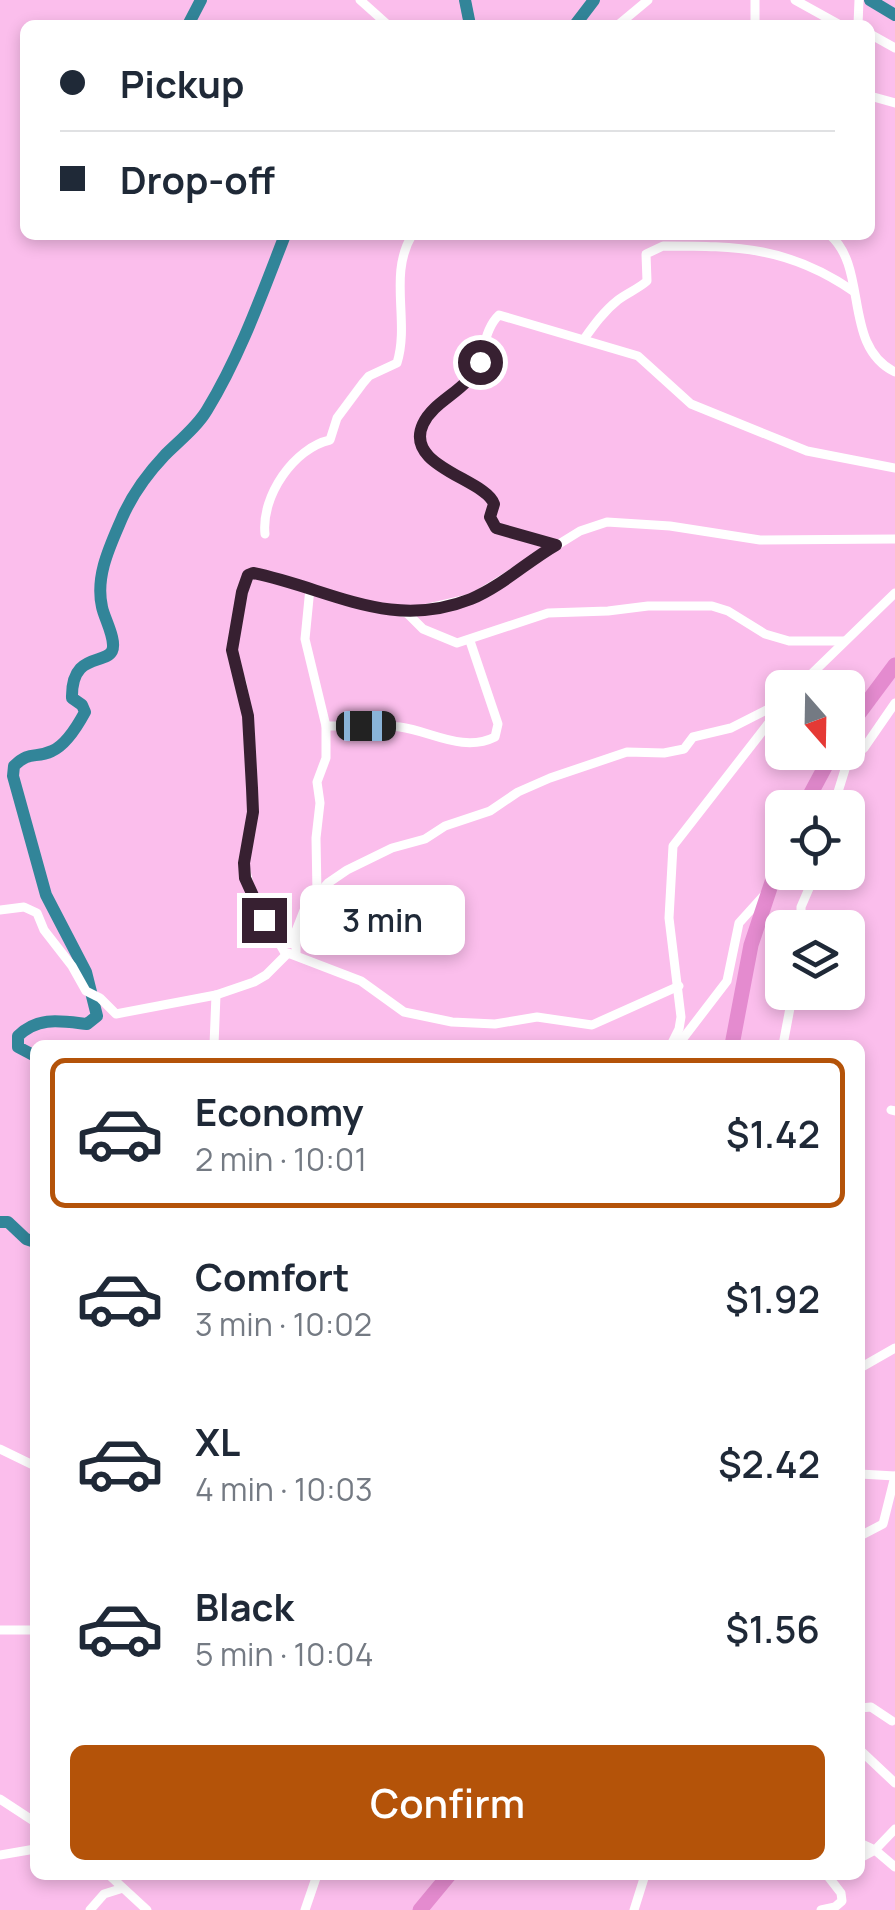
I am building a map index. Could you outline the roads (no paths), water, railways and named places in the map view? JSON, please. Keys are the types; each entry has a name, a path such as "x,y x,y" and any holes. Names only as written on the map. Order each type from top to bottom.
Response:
{"highway":[{"path":"865,705 895,665"},
{"path":"733,1040 751,945 769,890"},
{"path":"420,1910 445,1880"}],"street":[{"path":"360,0 382,20"},
{"path":"624,20 648,0"},
{"path":"795,0 831,20"},
{"path":"265,534 263,514 280,480 314,444 330,440 337,418 369,376 398,363 404,343 400,263 410,240"},
{"path":"836,240 848,263 869,348 877,364 895,372"},
{"path":"584,340 598,319 620,298 644,286 646,254 663,246 782,254 816,268 853,292"},
{"path":"556,545 492,524 493,498 436,462 420,439 422,426 438,404 468,381 480,362 490,325 499,315 638,356 691,404 711,414 807,451 895,468"},
{"path":"407,614 472,598 580,530 621,520 760,540 895,539"},
{"path":"679,986 592,1025 538,1016 495,1024 452,1022 404,1012 361,981 291,953 258,909 245,878 252,788 248,716 232,644 248,575 260,574 362,605 407,614 437,636 457,643 548,613 696,605 728,611 765,634 788,641 844,640"},
{"path":"310,588 305,639 326,726 326,758 317,782 318,893"},
{"path":"815,670 895,593"},
{"path":"326,726 398,727 461,743 495,738 498,724 470,641"},
{"path":"838,790 847,764 864,748 895,704"},
{"path":"0,910 24,907 37,913 44,930 86,991 116,1014 216,995 261,979 291,953 306,908 347,870 392,848 426,839 446,826 490,812 536,783 618,754 684,749 693,737 730,728 765,712"},
{"path":"676,1040 681,1016 669,918 672,846 765,726"},
{"path":"680,1040 709,1009 727,981 739,923 769,890"},
{"path":"214,1040 216,995"},
{"path":"783,1040 789,1010"},
{"path":"865,1365 895,1348"},
{"path":"0,1449 30,1464"},
{"path":"865,1474 895,1476 883,1524 865,1533"},
{"path":"0,1630 30,1630"},
{"path":"865,1708 871,1707 892,1721"},
{"path":"865,1755 895,1783"},
{"path":"0,1799 30,1819"},
{"path":"865,1855 895,1829"},
{"path":"865,1845 895,1867"},
{"path":"0,1855 30,1850"},
{"path":"113,1880 147,1910"},
{"path":"305,1910 315,1880"},
{"path":"634,1910 643,1880"},
{"path":"821,1910 837,1908 842,1901 831,1880"},
{"path":"90,1910 104,1894 120,1889"}],"waterway":[{"path":"191,20 201,0"},
{"path":"465,0 469,20"},
{"path":"579,20 594,0"},
{"path":"870,0 895,15"},
{"path":"30,1053 18,1047 18,1036 34,1025 50,1021 87,1024 97,1016 86,972 46,895 13,776 14,766 24,758 57,748 85,712 72,698 77,673 89,662 108,655 113,646 100,595 102,573 113,539 141,485 198,422 219,389 283,240"},
{"path":"0,1222 8,1222 30,1240"}]}
